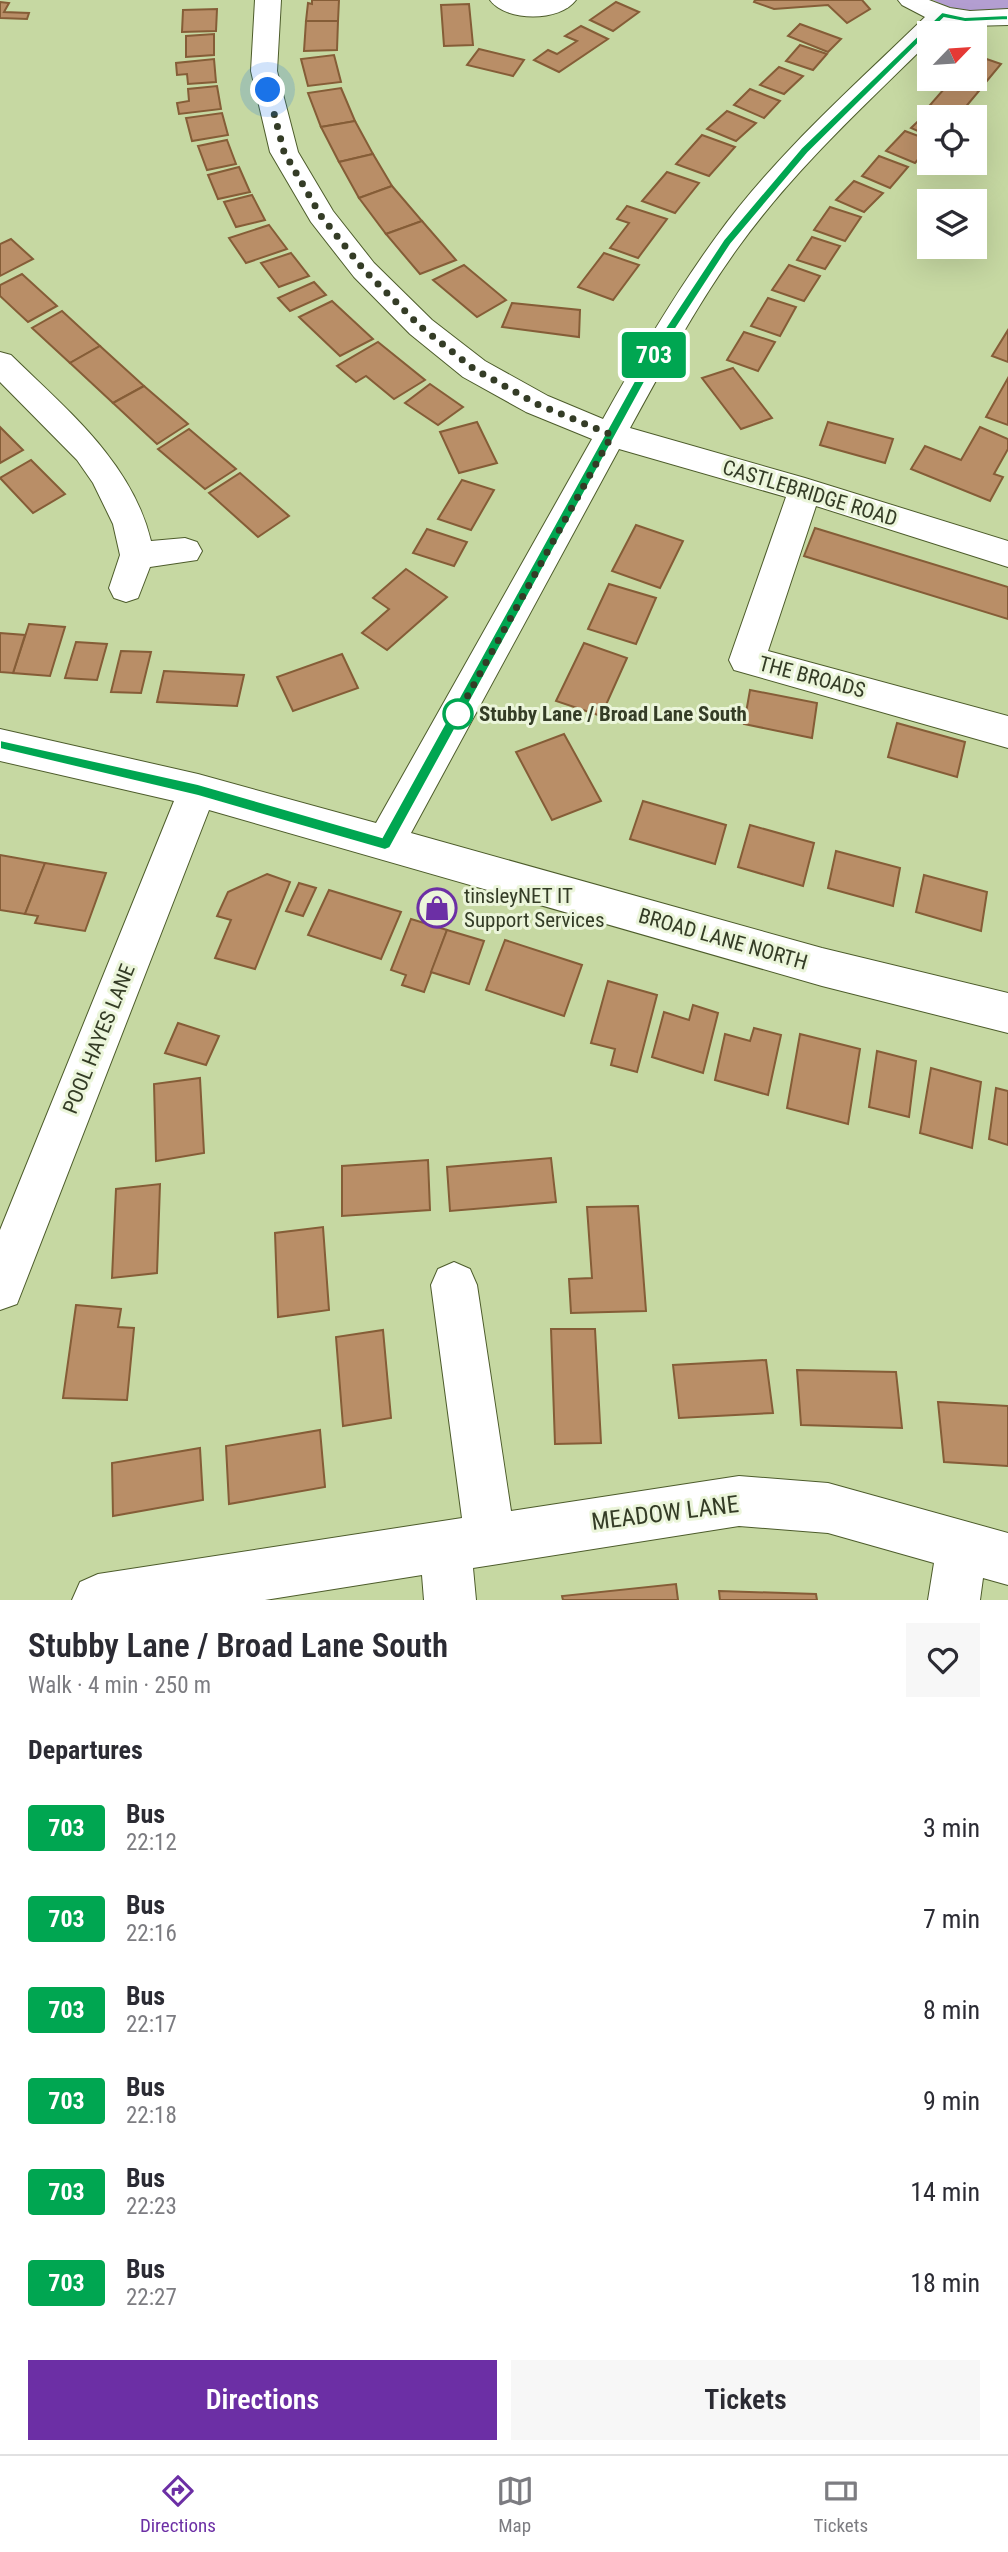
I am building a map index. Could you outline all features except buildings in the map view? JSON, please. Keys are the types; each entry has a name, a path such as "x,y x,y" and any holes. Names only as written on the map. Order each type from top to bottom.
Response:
{"street":[{"name":"CASTLEBRIDGE ROAD","path":"268,0 264,71 284,152 321,216 364,270 421,327 474,369 537,404 612,435 805,490 1008,554"},
{"path":"503,0 513,6 534,9 555,5 563,0"},
{"path":"911,0 942,15 965,19 1008,17"},
{"path":"385,844 660,345 727,242 804,150 942,15"},
{"path":"0,362 89,452 107,478 130,524 136,555 126,588"},
{"name":"THE BROADS","path":"805,490 747,660 1008,732"},
{"path":"136,555 185,551"},
{"name":"BROAD LANE NORTH","path":"0,745 198,790 822,967 1008,1013"},
{"name":"POOL HAYES LANE","path":"0,1287 198,790"},
{"path":"450,1600 468,1543 454,1285"},
{"name":"MEADOW LANE","path":"98,1600 739,1501 828,1508 985,1552 954,1600"}],"shaded area":[{"path":"933,0 1008,0 1008,10 970,11"}],"bus line":[{"name":"703","path":"0,745 198,790 385,844 660,345 727,242 804,150 942,15 989,20 1008,17"}],"place":[{"name":"Stubby Lane / Broad Lane South","path":"458,714"},
{"name":"tinsleyNET IT Support Services","path":"437,908"}],"route":[{"path":"268,90 284,152 321,216 364,270 421,327 474,369 537,404 612,435 452,724 458,714"}]}
